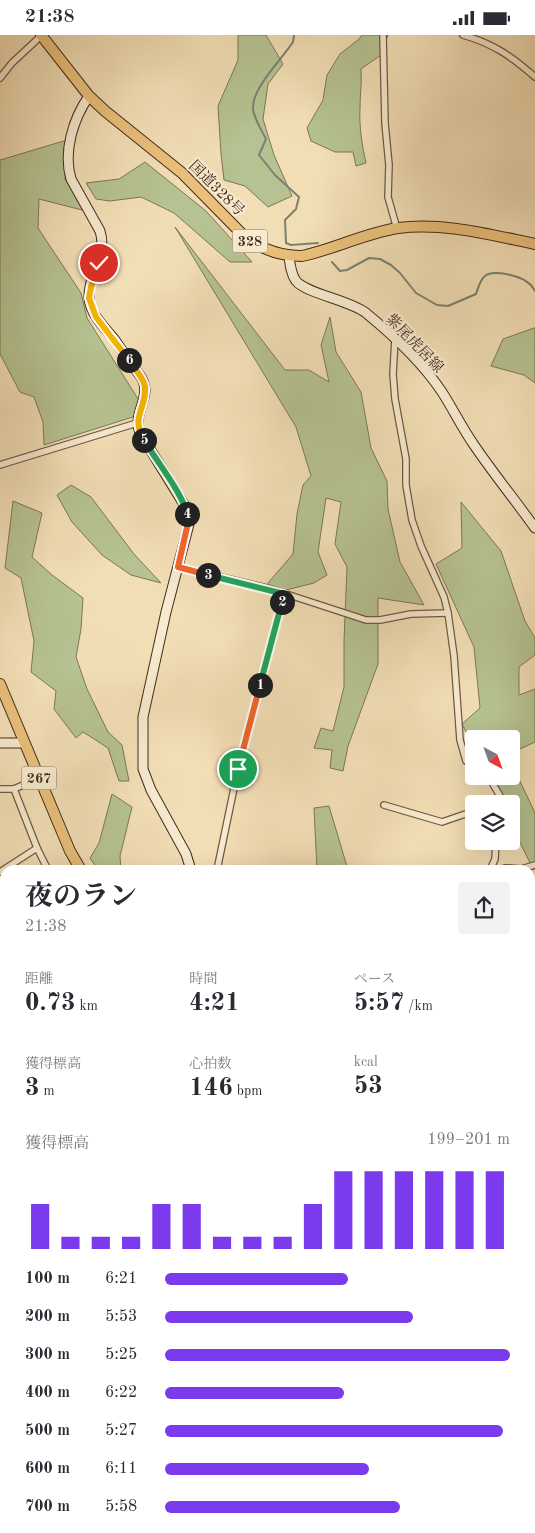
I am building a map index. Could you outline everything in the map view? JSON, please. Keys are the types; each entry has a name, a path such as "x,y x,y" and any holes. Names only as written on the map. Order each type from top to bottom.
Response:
{"highway":[{"name":"国道328号","path":"41,35 90,96 182,173 250,241 264,249 277,254 302,256 369,235 397,229 427,226 535,244"},
{"name":"267","path":"0,684 70,851 78,865"}],"street":[{"path":"0,78 2,70 41,35"},
{"path":"383,35 385,123 389,165 388,197 397,229"},
{"path":"463,35 482,40 511,57 535,77"},
{"path":"90,96 80,109 72,135 68,170 103,238 99,263 89,298 96,317 142,379 145,386 144,396 137,423 140,433 185,506 188,523 143,717 143,769 158,805 186,854 189,865"},
{"name":"紫尾虎居線","path":"289,256 291,272 297,283 363,311 396,339 422,365 442,391 473,444 535,528"},
{"path":"396,339 393,373 395,399 406,459 406,485 412,520 421,546 444,597 448,613 454,656 460,740 465,758"},
{"path":"0,465 137,423"},
{"path":"178,567 284,594 366,620 380,620 411,614 448,613"},
{"path":"218,865 238,769 284,594"},
{"path":"0,743 24,743"},
{"path":"0,789 14,789 39,778"},
{"path":"14,789 46,865"},
{"path":"384,805 442,822 465,814"},
{"path":"11,865 37,848"},
{"path":"492,865 495,850"}],"green space":[{"path":"238,35 266,35 283,64 268,84 263,119 274,155 292,196 268,207 245,186 224,180 218,106 238,60"},
{"path":"362,35 388,35 381,55 361,69 360,122 366,163 356,166 353,152 335,152 311,141 307,128 323,100 327,75 340,54"},
{"path":"67,140 65,179 86,211 39,199 38,228 81,293 87,318 140,402 136,416 44,445 43,422 34,397 20,392 0,354 0,160"},
{"path":"145,162 206,211 252,262 230,262 174,213 141,197 110,201 96,199 86,183 119,179"},
{"path":"175,227 285,370 309,370 329,382 321,345 330,317 336,352 361,392 371,448 387,481 388,509 400,562 424,605 378,598 378,664 348,746 343,771 330,768 332,750 314,748 321,728 333,731 344,687 347,567 335,544 341,502 326,498 318,552 327,575 314,583 286,590 274,596 268,583 293,554 297,514 303,485 311,476 296,427"},
{"path":"535,328 535,383 524,375 491,366 503,339"},
{"path":"71,485 91,497 134,554 161,583 131,575 102,555 72,522 57,495"},
{"path":"13,501 42,513 32,557 83,598 81,629 76,657 87,689 108,732 122,745 129,781 119,781 108,748 83,732 76,738 54,709 56,691 31,672 34,641 21,578 5,568"},
{"path":"461,502 501,551 525,621 535,638 535,655 519,667 519,695 535,689 535,742 520,749 520,730 465,730 462,724 480,708 474,647 436,564 462,548"},
{"path":"520,781 535,813 535,865 531,865 520,842 520,795 497,795 492,785 520,785"},
{"path":"112,794 132,807 120,856 121,865 95,865 90,858 99,843"},
{"path":"329,806 347,865 317,865 314,808"}],"waterway":[{"path":"294,35 293,42 269,73 258,91 254,99 253,110 266,139 259,155 275,175 299,197 296,209 285,220 286,243 291,245 318,243"},
{"path":"332,262 340,271 347,270 369,258 380,259 400,273 416,293 437,305 448,306 476,294 483,278 494,273 506,274 524,280 535,291"}],"route":[{"path":"99,263 89,298 92,307 96,317 142,379 145,386 144,396 137,423 140,433 185,506 188,523 178,567 271,589 284,594 238,769"}]}
